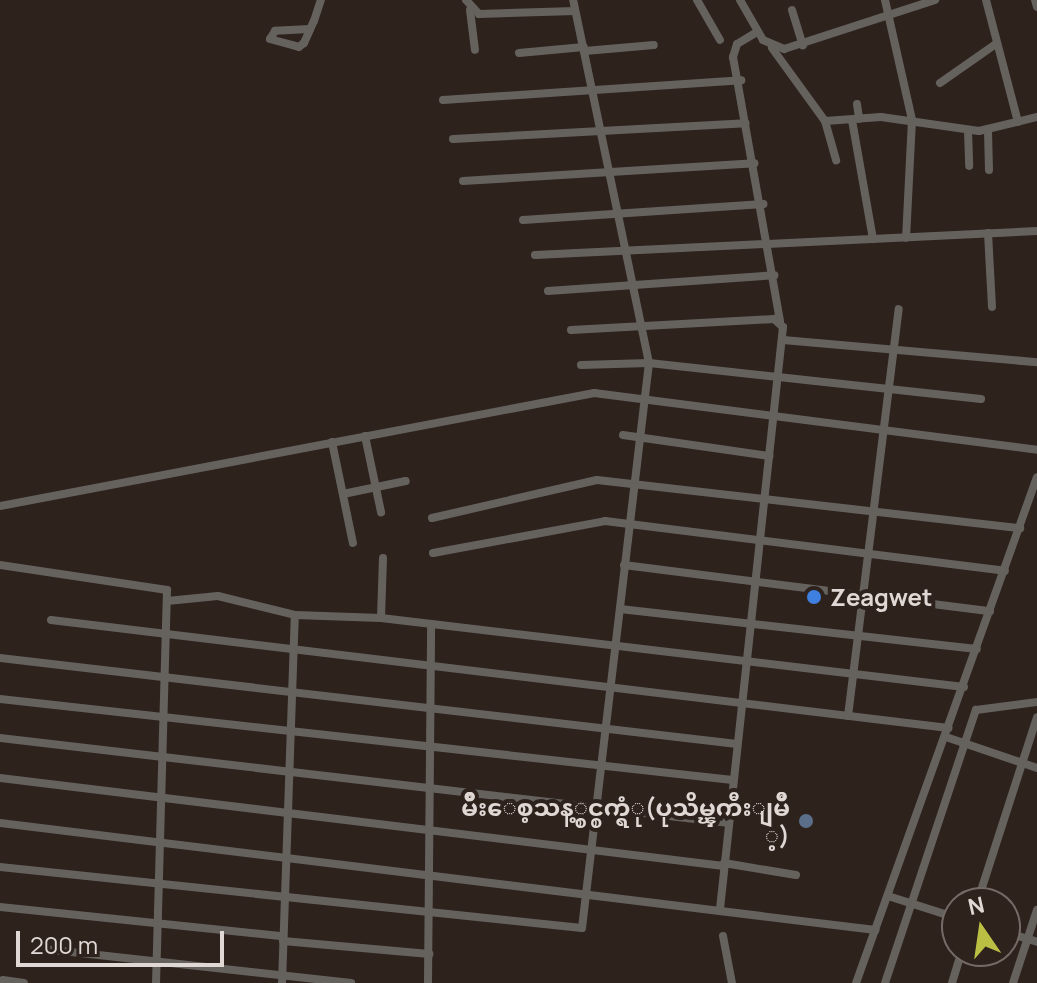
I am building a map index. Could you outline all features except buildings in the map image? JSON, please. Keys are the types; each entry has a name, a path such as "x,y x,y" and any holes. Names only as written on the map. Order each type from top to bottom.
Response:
{"street":[{"path":"310,29 321,0"},
{"path":"466,0 475,50"},
{"path":"0,867 580,929 589,895 605,766 606,727 614,688 624,565 648,398 649,363 573,0"},
{"path":"697,0 720,40"},
{"path":"740,0 757,32 825,121 836,160"},
{"path":"885,0 912,120 906,238"},
{"path":"772,48 803,45 935,0"},
{"path":"986,0 1018,122"},
{"path":"1035,0 1037,7"},
{"path":"470,10 575,11"},
{"path":"792,10 803,45"},
{"path":"720,909 783,340 770,244 734,49 757,32"},
{"path":"940,83 996,44"},
{"path":"519,53 654,45"},
{"path":"443,100 741,80"},
{"path":"857,104 855,120 873,239"},
{"path":"825,121 912,120 968,131 988,130 1037,117"},
{"path":"453,139 746,123"},
{"path":"988,130 989,170"},
{"path":"968,131 969,166"},
{"path":"463,181 754,163"},
{"path":"523,220 616,211 763,204"},
{"path":"535,255 1037,231"},
{"path":"988,233 992,307"},
{"path":"548,291 774,275"},
{"path":"848,716 874,513 886,388 899,309"},
{"path":"571,330 780,321"},
{"path":"783,340 1037,362"},
{"path":"581,365 649,363 780,374 981,399"},
{"path":"0,506 559,397 648,398 1037,450"},
{"path":"623,435 642,441 769,456"},
{"path":"365,436 381,512"},
{"path":"332,442 353,543"},
{"path":"885,983 910,903 954,738 964,687 1037,477"},
{"path":"432,518 597,480 637,482 874,513 1020,528"},
{"path":"343,494 406,481"},
{"path":"433,553 563,524 630,523 1005,571"},
{"path":"381,618 383,558"},
{"path":"0,565 162,587 167,601 159,674 161,717 156,983"},
{"path":"624,565 990,611"},
{"path":"167,601 218,596 295,615 381,618 854,679 964,687"},
{"path":"620,609 977,649"},
{"path":"282,979 288,650 295,615"},
{"path":"51,620 848,716 954,738 1037,768"},
{"path":"428,983 433,789 431,624"},
{"path":"0,658 288,688 737,744"},
{"path":"0,699 733,780"},
{"path":"856,983 954,738 981,707 1037,702"},
{"path":"982,887 1037,717"},
{"path":"0,738 729,823"},
{"path":"0,778 796,875"},
{"path":"0,823 875,930"},
{"path":"892,897 941,913"},
{"path":"0,907 429,954"},
{"path":"1013,983 1032,941 1037,910"},
{"path":"723,936 732,983"},
{"path":"44,949 282,979 351,983"},
{"path":"3,980 24,983"}],"place":[{"name":"Zeagwet","path":"814,597"},
{"name":"မ်ိဳးေစ့သန့္စင္စက္ရံု(ပုသိမ္ၾကီးျမိဳ ့)","path":"806,821"}]}
